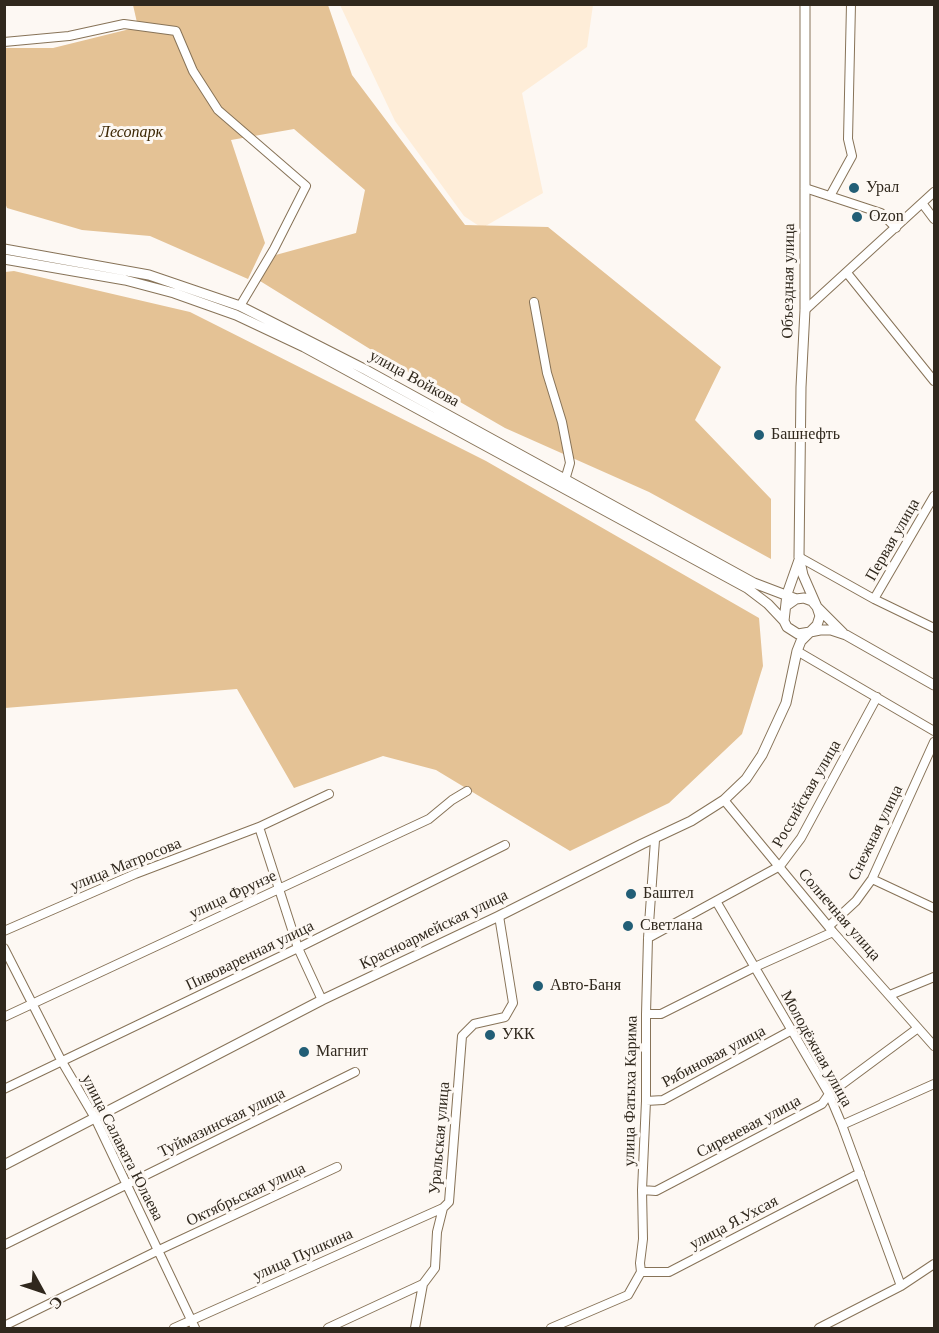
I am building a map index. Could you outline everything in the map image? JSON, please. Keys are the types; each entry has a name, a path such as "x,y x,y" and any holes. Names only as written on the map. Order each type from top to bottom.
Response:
{"main road":[{"name":"Объездная улица","path":"800,557 801,387 805,310 805,4"},
{"name":"улица Войкова","path":"4,249 148,275 240,306 366,370 754,582 792,596"},
{"name":"улица Войкова","path":"4,259 125,280 174,293 246,320 304,347 747,588 768,603 785,624"},
{"path":"797,651 785,624 783,613 792,596 800,557"},
{"path":"797,651 801,641 817,626 820,616 803,574 800,557"},
{"path":"792,596 812,601 846,635"},
{"path":"785,624 798,634 831,630 846,635 934,685"},
{"name":"Красноармейская улица","path":"4,1165 322,1000 499,916 642,844 655,840 724,800 746,779 762,755 786,703 797,651"}],"street":[{"path":"830,196 852,156 848,139 850,4"},
{"path":"4,42 69,36 124,24 176,31 193,71 218,110 306,186 274,249 240,306"},
{"path":"805,188 881,213 896,228"},
{"path":"805,310 934,192"},
{"path":"922,203 934,219"},
{"path":"847,273 934,381"},
{"path":"534,302 547,373 562,422 570,463 565,480"},
{"name":"Первая улица","path":"874,599 934,496"},
{"path":"800,557 874,599 934,628"},
{"path":"797,651 934,731"},
{"name":"Российская улица","path":"648,938 780,866 801,838 877,697"},
{"name":"Снежная улица","path":"645,1014 661,1014 831,929 872,879 934,742"},
{"name":"улица Фрунзе","path":"4,1017 429,819 452,800 468,791"},
{"name":"улица Матросова","path":"4,931 135,874 259,827 329,794"},
{"name":"Солнечная улица","path":"724,800 831,929 934,1046"},
{"path":"259,827 298,948 322,1000"},
{"name":"улица Фатыха Карима","path":"641,1272 646,1101 645,1014 655,840"},
{"name":"Пивоваренная улица","path":"4,1089 60,1060 298,948 505,845"},
{"path":"872,879 934,908"},
{"name":"Молодёжная улица","path":"716,901 829,1094 901,1286"},
{"name":"Уральская улица","path":"415,1329 423,1284 435,1268 437,1232 443,1209 449,1202 462,1036 474,1024 505,1017 513,1003 499,916"},
{"name":"улица Салавата Юлаева","path":"4,948 60,1060 95,1118 195,1329"},
{"path":"890,995 934,977"},
{"name":"Сиреневая улица","path":"642,1190 656,1191 822,1104 829,1094 918,1028"},
{"name":"Рябиновая улица","path":"646,1101 663,1100 792,1030"},
{"name":"Туймазинская улица","path":"4,1245 355,1072"},
{"path":"842,1125 934,1084"},
{"name":"Октябрьская улица","path":"4,1326 337,1167"},
{"name":"улица Я.Ухсая","path":"641,1272 669,1272 860,1173"},
{"name":"улица Пушкина","path":"174,1329 443,1209"},
{"path":"819,1329 901,1286 934,1264"},
{"path":"551,1329 628,1295 641,1272"},
{"path":"328,1329 423,1284"}],"shaded area":[{"path":"340,5 593,5 587,47 522,93 543,193 482,228 464,216 395,121"}],"green space":[{"name":"Лесопарк","path":"133,5 328,5 352,75 465,225 548,227 721,367 695,420 771,499 771,559 649,492 505,428 391,362 260,281 272,256 356,233 365,190 294,129 231,140 265,243 248,279 150,236 82,230 7,208 5,203 5,48 53,48 138,27"},
{"path":"14,271 190,312 486,461 759,618 763,666 742,734 669,803 570,851 436,770 383,756 294,788 237,689 5,708 5,272"}],"place":[{"name":"Урал","path":"854,188"},
{"name":"Ozon","path":"857,217"},
{"name":"Башнефть","path":"759,435"},
{"name":"Баштел","path":"631,894"},
{"name":"Светлана","path":"628,926"},
{"name":"Авто-Баня","path":"538,986"},
{"name":"УКК","path":"490,1035"},
{"name":"Магнит","path":"304,1052"}]}
